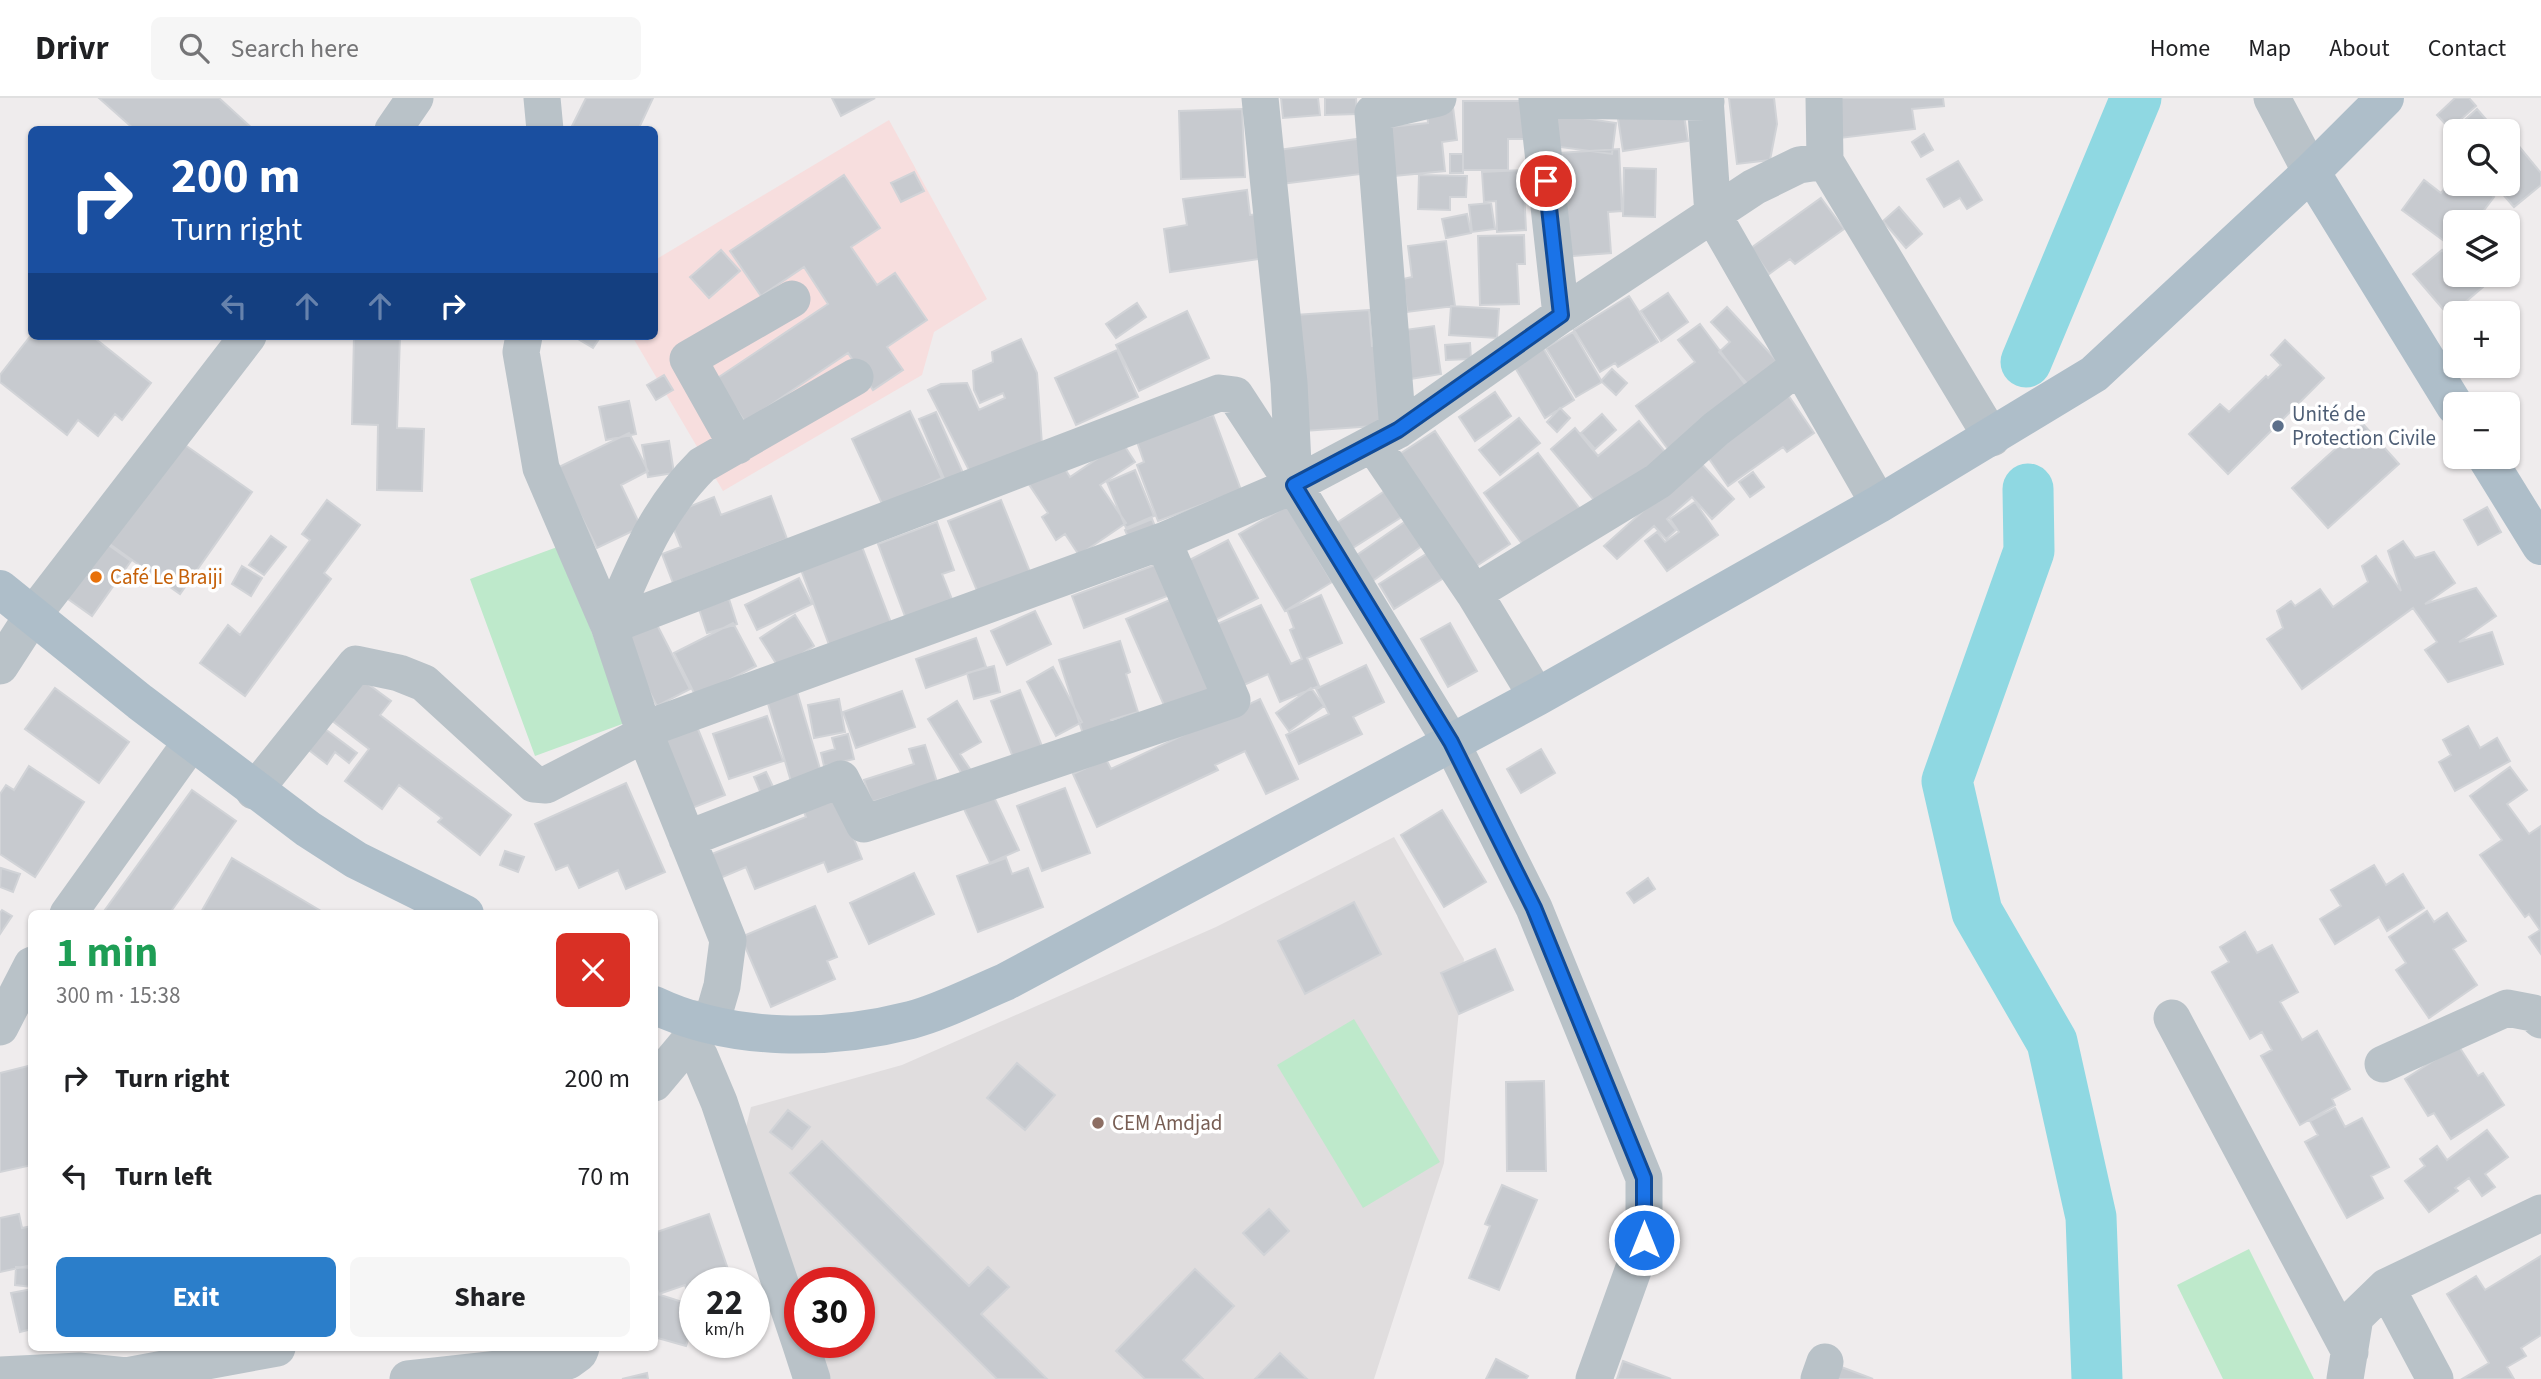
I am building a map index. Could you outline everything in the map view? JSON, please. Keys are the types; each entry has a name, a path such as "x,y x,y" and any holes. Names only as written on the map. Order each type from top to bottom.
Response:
{"main road":[{"path":"658,1007 698,1028 798,1035 912,1020 1005,982 1537,697 1879,504 2094,374 2312,172 2385,98"},
{"path":"2312,172 2446,392"},
{"path":"2493,469 2541,546"},
{"path":"0,589 254,791 356,860 457,910"}],"street":[{"path":"396,126 415,98"},
{"path":"542,98 545,126"},
{"path":"1260,98 1289,383 1294,485"},
{"path":"1438,98 1373,113 1385,437 1537,697"},
{"path":"1824,98 1825,161 1992,438"},
{"path":"2272,98 2312,172"},
{"path":"1561,315 1537,99 1706,100 1713,215 1879,504"},
{"path":"254,791 356,664 399,673 425,683 534,784 546,785 645,734 657,725 1163,541 1294,485 1385,437 1561,315 1755,187 1788,171 1825,161"},
{"path":"737,446 688,359 792,299"},
{"path":"0,666 33,614 245,340"},
{"path":"523,340 521,352 541,468 609,626 645,734 728,940 722,986 698,1028 658,1078"},
{"path":"1474,593 1658,481 1716,429 1799,366"},
{"path":"609,626 653,526 702,465 855,377"},
{"path":"609,626 1219,393 1235,395 1294,485 1451,742 1534,908 1644,1178 1644,1240 1594,1379"},
{"path":"687,839 841,779 864,824 1232,700 1163,541"},
{"path":"71,910 192,741"},
{"path":"0,1027 28,981"},
{"path":"2383,1064 2507,1008 2533,1013 2541,1020"},
{"path":"2172,1017 2348,1365"},
{"path":"698,1028 700,1056 719,1102 784,1295"},
{"path":"2348,1365 2355,1317 2386,1286 2541,1213"},
{"path":"2386,1286 2435,1379"},
{"path":"0,1375 84,1375 123,1362 244,1351"},
{"path":"408,1379 568,1361 580,1351"},
{"path":"805,1358 812,1379"}],"shaded area":[{"path":"889,120 987,299 934,332 922,375 723,491 634,340 658,340 658,258"},
{"name":"CEM Amdjad","path":"1394,837 1464,959 1444,1163 1374,1379 830,1379 823,1358 875,1358 875,1267 790,1267 743,1139 751,1107 902,1065 1216,927"}],"green space":[{"path":"560,546 625,723 535,756 470,579"},
{"path":"1354,1019 1440,1162 1363,1208 1277,1065"},
{"path":"2249,1249 2314,1379 2223,1379 2177,1285"}],"building":[{"path":"99,98 219,98 250,126 130,126"},
{"path":"586,98 653,98 640,126 572,126"},
{"path":"832,98 875,98 841,116"},
{"path":"1281,98 1318,98 1320,115 1283,118"},
{"path":"1325,98 1356,98 1357,114 1325,115"},
{"path":"1729,98 1774,98 1777,124 1770,160 1737,164"},
{"path":"1836,98 1943,98 1944,106 1912,109 1915,129 1840,138"},
{"path":"2455,98 2469,98 2476,106 2461,119 2443,119 2443,121 2437,115"},
{"path":"1463,101 1526,101 1526,139 1508,139 1508,170 1463,170"},
{"path":"1682,103 1688,141 1623,151 1617,112"},
{"path":"1453,107 1457,140 1442,142 1445,171 1384,177 1379,128 1428,123 1427,110"},
{"path":"1242,109 1245,177 1181,179 1179,111"},
{"path":"2477,109 2486,119 2466,119"},
{"path":"1550,113 1616,123 1612,154 1545,145"},
{"path":"1924,134 1933,150 1921,157 1912,142"},
{"path":"1364,138 1369,173 1282,184 1278,150"},
{"path":"2520,148 2541,173 2541,185 2514,207 2504,196 2520,196"},
{"path":"1619,149 1622,211 1608,212 1611,253 1561,257 1559,153"},
{"path":"1450,154 1463,154 1463,173 1450,173"},
{"path":"1958,161 1982,200 1967,209 1960,198 1944,207 1927,179"},
{"path":"1624,168 1656,169 1655,217 1623,216"},
{"path":"1523,170 1526,230 1497,232 1496,201 1484,202 1482,172"},
{"path":"914,172 924,191 901,202 891,183"},
{"path":"844,175 880,228 851,247 877,285 895,273 927,320 887,347 903,370 873,390 848,353 745,422 716,379 828,304 804,267 761,296 730,251"},
{"path":"1419,175 1467,176 1466,197 1450,197 1450,210 1418,209"},
{"path":"2424,180 2441,193 2443,190 2443,196 2494,197 2484,210 2443,210 2443,240 2402,210"},
{"path":"1247,190 1250,215 1259,214 1266,258 1170,272 1164,229 1187,225 1183,199"},
{"path":"1821,198 1844,229 1795,264 1790,259 1769,274 1751,248"},
{"path":"1491,203 1495,229 1472,232 1469,205"},
{"path":"1899,207 1922,234 1906,248 1883,221"},
{"path":"1467,214 1471,233 1446,238 1442,219"},
{"path":"1524,235 1525,264 1517,264 1519,304 1480,305 1478,236"},
{"path":"1446,241 1455,306 1407,312 1403,279 1412,277 1408,246"},
{"path":"721,250 740,271 709,298 690,277"},
{"path":"2442,250 2443,287 2483,287 2467,301 2443,301 2443,309 2413,274"},
{"path":"1668,293 1688,322 1661,341 1641,311"},
{"path":"1629,296 1658,342 1618,367 1615,363 1600,372 1574,330"},
{"path":"1137,303 1146,317 1116,338 1106,324"},
{"path":"1451,306 1499,309 1497,338 1449,335"},
{"path":"1727,307 1779,363 1751,388 1719,352 1730,342 1711,322"},
{"path":"1369,310 1372,346 1382,346 1388,425 1304,431 1295,315"},
{"path":"1187,311 1209,358 1139,391 1116,345"},
{"path":"1700,324 1747,387 1668,449 1636,406 1695,362 1678,340"},
{"path":"1434,326 1441,374 1404,380 1397,331"},
{"path":"1573,332 1602,382 1576,397 1546,348"},
{"path":"28,339 97,340 151,383 122,420 115,414 98,436 78,420 67,435 0,382 0,375"},
{"path":"1021,339 1037,373 1042,445 971,474 928,390 941,384 967,383 979,410 1005,398 1003,393 980,403 974,390 973,371 993,362 992,352"},
{"path":"354,340 400,340 397,428 424,429 422,491 377,490 378,425 352,424"},
{"path":"580,340 598,340 593,348"},
{"path":"2285,340 2324,378 2228,474 2189,434 2220,404 2229,412 2266,376 2268,378 2281,365 2271,355"},
{"path":"1470,343 1471,359 1446,360 1445,345"},
{"path":"1542,346 1574,400 1545,418 1513,364"},
{"path":"1117,350 1138,397 1076,425 1055,378"},
{"path":"1612,369 1627,383 1616,395 1601,381"},
{"path":"664,375 673,390 656,400 647,385"},
{"path":"1495,392 1511,416 1475,441 1459,417"},
{"path":"1786,392 1814,433 1787,452 1783,447 1728,486 1703,450"},
{"path":"629,401 636,434 606,440 599,407"},
{"path":"1560,408 1570,418 1557,432 1547,422"},
{"path":"910,411 942,478 883,506 852,439"},
{"path":"936,412 963,473 945,481 919,419"},
{"path":"1602,414 1616,430 1595,449 1581,433"},
{"path":"1213,415 1241,490 1158,521 1137,465 1144,462 1135,436"},
{"path":"1519,418 1540,443 1500,475 1479,450"},
{"path":"1639,421 1672,460 1598,505 1551,449 1575,428 1598,456"},
{"path":"2363,424 2399,464 2328,528 2292,488"},
{"path":"1435,431 1510,544 1467,572 1392,459"},
{"path":"629,433 648,471 621,485 641,527 597,548 557,468"},
{"path":"175,438 252,492 180,594 104,540"},
{"path":"669,441 674,473 648,477 642,445"},
{"path":"1122,442 1135,462 1100,485 1126,523 1079,555 1065,534 1056,540 1042,517 1048,513 1028,483 1060,461 1070,477"},
{"path":"1538,453 1583,513 1529,553 1484,493"},
{"path":"1699,461 1734,499 1712,519 1692,497 1667,519 1676,530 1666,539 1654,526 1617,559 1604,546"},
{"path":"1135,470 1154,516 1126,528 1107,482"},
{"path":"1753,472 1764,487 1750,497 1739,482"},
{"path":"1391,487 1408,513 1351,549 1335,524"},
{"path":"771,496 787,539 673,583 662,554 681,547 668,515 714,497 721,515"},
{"path":"327,500 360,525 324,573 331,579 245,696 200,663 228,625 240,635 310,540 302,534"},
{"path":"1001,500 1030,572 978,593 948,521"},
{"path":"1695,502 1718,535 1667,571 1645,541 1657,532 1665,542 1679,532 1670,519"},
{"path":"1287,506 1332,582 1285,611 1239,534"},
{"path":"2487,507 2501,532 2478,545 2464,520"},
{"path":"1152,519 1157,531 1130,542 1125,530"},
{"path":"1409,519 1426,543 1371,582 1354,557"},
{"path":"937,522 954,570 942,574 953,602 906,619 878,544"},
{"path":"271,536 286,547 264,575 249,565"},
{"name":"Café Le Braiji","path":"100,539 131,561 92,616 61,594"},
{"path":"1228,540 1258,598 1210,623 1180,565"},
{"path":"2403,541 2415,558 2434,552 2455,583 2425,604 2476,588 2496,616 2459,642 2492,632 2503,664 2448,682 2425,650 2437,642 2413,608 2302,689 2267,639 2283,628 2277,611 2291,601 2295,606 2320,589 2333,607 2368,582 2362,566 2376,556 2401,591 2388,551"},
{"path":"861,544 893,628 831,650 800,567"},
{"path":"1431,551 1447,576 1394,609 1379,584"},
{"path":"1163,562 1175,593 1084,628 1072,596"},
{"path":"242,566 262,578 251,596 232,584"},
{"path":"799,578 812,604 757,630 745,605"},
{"path":"1321,595 1342,643 1307,658 1319,686 1280,702 1268,674 1244,685 1208,628 1261,605 1291,664 1302,659 1290,630 1294,628 1287,610"},
{"path":"729,599 737,624 707,633 699,609"},
{"path":"1172,599 1213,692 1167,712 1126,619"},
{"path":"1035,611 1051,644 1007,665 991,631"},
{"path":"795,615 814,646 779,668 760,638"},
{"path":"653,617 690,689 657,706 619,634"},
{"path":"733,623 756,666 696,697 674,653"},
{"path":"1450,623 1477,671 1448,687 1421,639"},
{"path":"976,638 986,667 926,688 916,659"},
{"path":"1120,641 1130,672 1126,674 1138,712 1111,720 1115,730 1085,740 1059,660"},
{"path":"1366,665 1384,702 1353,717 1362,734 1299,764 1286,735 1329,714 1316,689"},
{"path":"994,666 1000,692 974,699 967,673"},
{"path":"1053,667 1082,722 1056,736 1027,682"},
{"path":"353,673 391,701 380,715 511,815 480,855 438,822 442,818 399,785 382,809 345,781 369,749 322,713"},
{"path":"55,688 129,742 99,783 25,729"},
{"path":"796,688 823,779 793,788 766,697"},
{"path":"1311,688 1324,706 1289,731 1276,713"},
{"path":"1020,690 1045,754 1016,765 991,701"},
{"path":"902,691 915,727 856,748 843,712"},
{"path":"839,699 845,732 814,738 808,705"},
{"path":"1260,699 1298,779 1266,794 1245,751 1215,765 1218,770 1097,827 1073,774 1106,759 1111,769"},
{"path":"957,701 981,742 960,754 970,769 962,774 928,719"},
{"path":"767,716 783,761 729,779 713,734"},
{"path":"693,717 725,795 687,810 655,733"},
{"path":"321,726 357,753 349,763 335,752 327,764 305,747"},
{"path":"2468,726 2480,748 2497,738 2510,761 2455,791 2439,762 2451,755 2443,740"},
{"path":"848,734 854,759 824,766 821,753 835,749 832,738"},
{"path":"925,745 937,782 872,802 864,780 914,764 909,749"},
{"path":"1541,749 1555,773 1521,793 1507,769"},
{"path":"29,766 84,802 35,877 0,854 0,794 6,785 14,790"},
{"path":"2510,767 2527,790 2507,804 2529,834 2541,826 2541,954 2529,937 2540,930 2529,914 2525,917 2480,855 2502,840 2470,796"},
{"path":"766,772 775,791 762,796 754,777"},
{"path":"626,783 665,872 626,889 618,870 579,888 568,865 556,870 535,824"},
{"path":"1065,788 1090,853 1042,871 1017,806"},
{"path":"834,789 862,859 828,872 824,862 755,889 746,867 718,879 709,855 806,817 800,802"},
{"path":"192,790 236,821 172,910 105,910"},
{"path":"993,795 1019,850 990,863 964,809"},
{"path":"1442,810 1486,882 1444,907 1401,835"},
{"path":"505,851 524,857 518,872 500,865"},
{"path":"232,858 319,910 202,910"},
{"path":"1006,858 1012,874 1028,868 1043,907 978,932 957,876"},
{"path":"2374,865 2386,885 2403,874 2424,908 2387,931 2379,917 2335,944 2320,919 2341,906 2331,890"},
{"path":"1,868 20,874 13,892 0,887"},
{"path":"914,873 934,914 869,944 850,903"},
{"path":"1648,878 1655,889 1634,903 1627,893"},
{"path":"1354,902 1381,954 1305,994 1278,941"},
{"path":"815,906 837,957 827,961 835,979 771,1007 741,937"},
{"path":"2,910 12,916 0,934 0,913"},
{"path":"2427,911 2434,922 2447,913 2466,941 2453,949 2477,985 2429,1018 2396,970 2406,963 2389,937"},
{"path":"2245,932 2257,953 2272,945 2298,992 2280,1002 2302,1040 2317,1031 2350,1089 2332,1099 2335,1105 2300,1125 2261,1056 2272,1050 2262,1032 2250,1039 2212,972 2229,962 2220,947"},
{"path":"1495,949 1513,990 1459,1014 1441,973"},
{"path":"2458,1045 2478,1076 2483,1073 2504,1105 2451,1139 2434,1113 2428,1116 2405,1079"},
{"path":"1017,1063 1055,1095 1025,1130 987,1098"},
{"path":"28,1066 28,1166 0,1172 0,1073"},
{"path":"1544,1081 1546,1171 1507,1171 1506,1082"},
{"path":"2335,1108 2345,1127 2362,1118 2389,1167 2371,1176 2383,1198 2347,1218 2305,1142 2318,1135 2310,1121"},
{"path":"788,1110 810,1127 792,1149 770,1132"},
{"path":"2487,1130 2508,1157 2485,1174 2495,1187 2482,1196 2469,1178 2455,1188 2458,1191 2429,1212 2405,1181 2425,1166 2420,1159 2437,1146 2447,1160"},
{"path":"822,1141 969,1286 988,1267 1009,1287 981,1314 1047,1379 997,1379 790,1173"},
{"path":"1502,1185 1537,1200 1499,1290 1469,1278 1490,1226 1485,1224"},
{"path":"1269,1209 1289,1231 1264,1255 1243,1233"},
{"path":"19,1214 22,1228 28,1227 28,1266 0,1272 0,1218"},
{"path":"709,1214 727,1267 679,1267 679,1287 659,1294 658,1232"},
{"path":"2541,1256 2541,1335 2521,1348 2526,1356 2507,1367 2514,1379 2462,1379 2489,1363 2447,1294 2476,1276 2485,1290"},
{"path":"16,1267 28,1268 28,1287 15,1285"},
{"path":"1195,1269 1234,1306 1183,1360 1203,1379 1145,1379 1116,1351"},
{"path":"28,1290 28,1330 20,1332 11,1293"},
{"path":"658,1294 679,1301 679,1344 658,1338"},
{"path":"1280,1353 1307,1379 1255,1379"},
{"path":"1496,1359 1528,1376 1526,1379 1486,1379"},
{"path":"1623,1361 1671,1379 1617,1379"},
{"path":"1836,1365 1873,1379 1831,1379"},
{"path":"647,1373 648,1379 622,1379"}],"waterway":[{"path":"2026,362 2136,98"},
{"path":"2028,489 2029,551 1947,781 1977,912 2052,1042 2091,1217 2097,1379"}],"place":[{"name":"Unité de Protection Civile","path":"2278,426"},
{"name":"Café Le Braiji","path":"96,577"},
{"name":"CEM Amdjad","path":"1098,1123"}],"route":[{"path":"1546,181 1561,315 1398,430 1294,485 1451,742 1534,908 1644,1178 1644,1240"}]}
